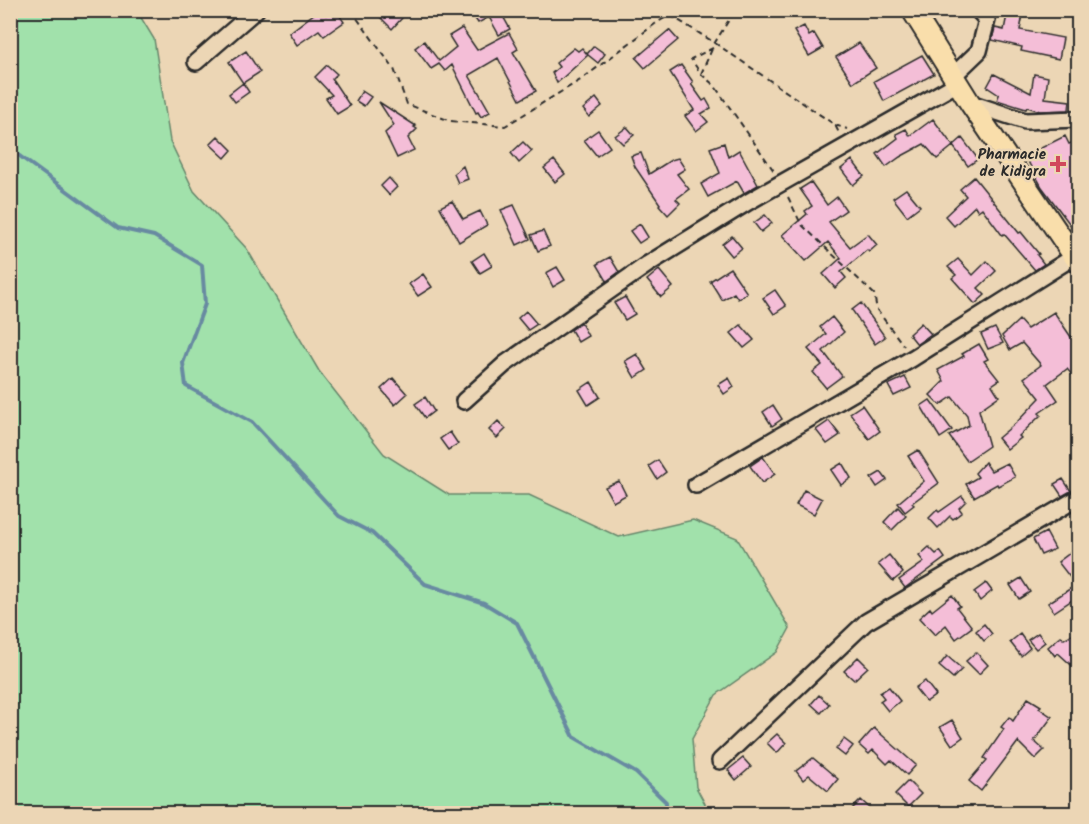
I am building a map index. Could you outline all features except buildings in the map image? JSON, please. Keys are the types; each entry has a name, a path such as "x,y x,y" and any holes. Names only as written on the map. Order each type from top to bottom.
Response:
{"main road":[{"path":"912,10 970,103 1077,259"}],"street":[{"path":"196,62 256,10"},
{"path":"464,401 505,364 648,264 747,202 956,80 979,51 987,20 978,10"},
{"path":"970,103 1025,121 1078,119"},
{"path":"696,485 1077,259"},
{"path":"720,761 866,622 1078,498"}],"path":[{"path":"351,10 394,69 407,104 450,121 505,126 582,79 677,10"},
{"path":"701,74 715,43 735,10"},
{"path":"670,15 835,125 846,146"},
{"path":"713,48 691,59 701,74 714,85 782,183 801,224 874,294 877,310 913,358"}],"green space":[{"path":"10,11 137,11 154,39 170,141 194,191 247,249 319,371 384,454 449,495 529,495 619,537 693,520 737,538 790,628 777,652 716,695 692,739 696,787 710,813 11,813"}],"waterway":[{"path":"10,149 118,228 154,236 202,265 205,304 183,363 186,386 252,422 339,516 372,533 425,584 484,603 517,623 574,737 636,773 666,802 666,814"}],"place":[{"name":"Pharmacie de Kidigra","path":"1058,164"}]}
